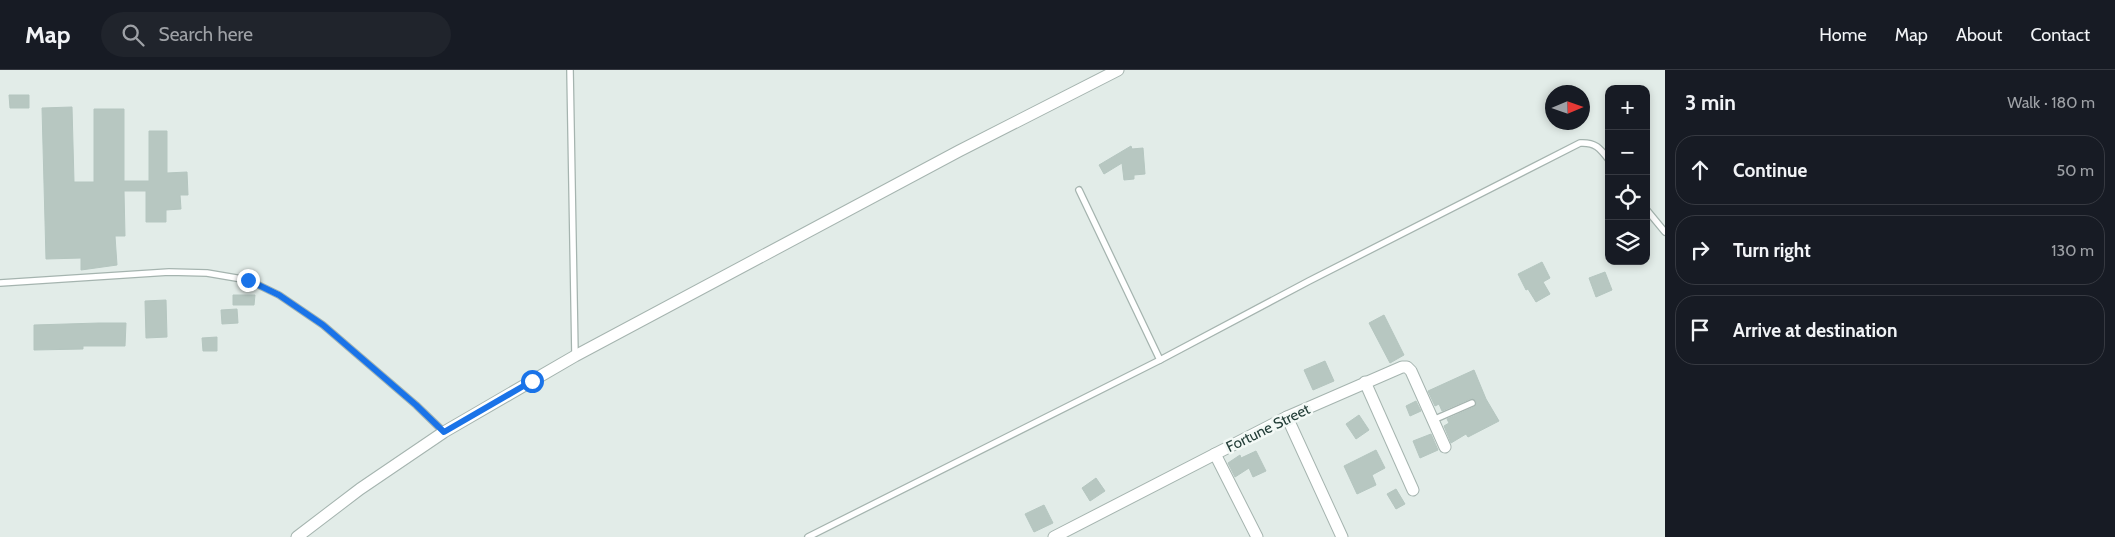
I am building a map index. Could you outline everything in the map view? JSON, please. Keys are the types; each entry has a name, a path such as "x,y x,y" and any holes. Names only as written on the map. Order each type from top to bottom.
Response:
{"street":[{"path":"297,537 360,489 444,432 575,356 959,151 1118,70"},
{"name":"Fortune Street","path":"1054,537 1286,417 1402,367 1411,371 1445,447"},
{"path":"1365,382 1413,490"},
{"path":"1286,417 1342,537"},
{"path":"1215,454 1257,537"}],"lane":[{"path":"570,70 575,356"},
{"path":"808,537 1160,360 1309,281 1580,143 1591,142 1600,147 1605,154"},
{"path":"1079,190 1160,360"},
{"path":"1650,214 1665,232"},
{"path":"0,283 169,272 207,273 248,280 279,295 323,325 416,405 444,432"},
{"path":"1433,420 1472,403"}],"building":[{"path":"9,95 29,95 29,108 10,108"},
{"path":"72,107 74,182 94,182 94,109 124,109 124,181 149,181 149,131 167,131 167,173 187,172 188,195 180,195 181,209 166,210 166,222 146,222 146,191 124,191 125,236 115,236 117,265 81,270 81,258 46,259 42,108"},
{"path":"1131,146 1132,149 1143,148 1145,174 1134,175 1134,179 1124,180 1122,163 1104,174 1099,165"},
{"path":"1542,262 1550,278 1543,282 1550,294 1536,302 1528,289 1526,290 1518,274"},
{"path":"1605,272 1612,290 1596,297 1589,278"},
{"path":"233,295 255,295 254,305 233,305"},
{"path":"166,300 167,337 146,338 145,301"},
{"path":"237,309 238,323 222,324 221,310"},
{"path":"1384,315 1404,355 1390,363 1369,323"},
{"path":"126,323 125,346 83,346 83,349 34,350 34,325"},
{"path":"217,337 217,351 203,351 202,338"},
{"path":"1325,361 1334,381 1313,390 1304,370"},
{"path":"1474,370 1486,399 1499,421 1468,437 1466,434 1451,443 1444,426 1449,423 1447,419 1474,407 1476,401 1470,399 1442,411 1439,404 1435,406 1428,391"},
{"path":"1416,401 1421,411 1410,416 1406,406"},
{"path":"1359,415 1369,430 1356,439 1346,424"},
{"path":"1431,434 1438,450 1420,458 1413,441"},
{"path":"1376,450 1385,468 1372,475 1376,485 1357,494 1344,466"},
{"path":"1256,451 1266,471 1253,477 1249,468 1235,477 1228,463 1240,455 1241,458"},
{"path":"1096,478 1105,491 1090,501 1082,488"},
{"path":"1396,489 1405,504 1396,509 1387,494"},
{"path":"1044,505 1053,523 1034,532 1025,514"}],"route":[{"path":"248,280 279,295 323,325 416,405 444,432 532,381"}]}
